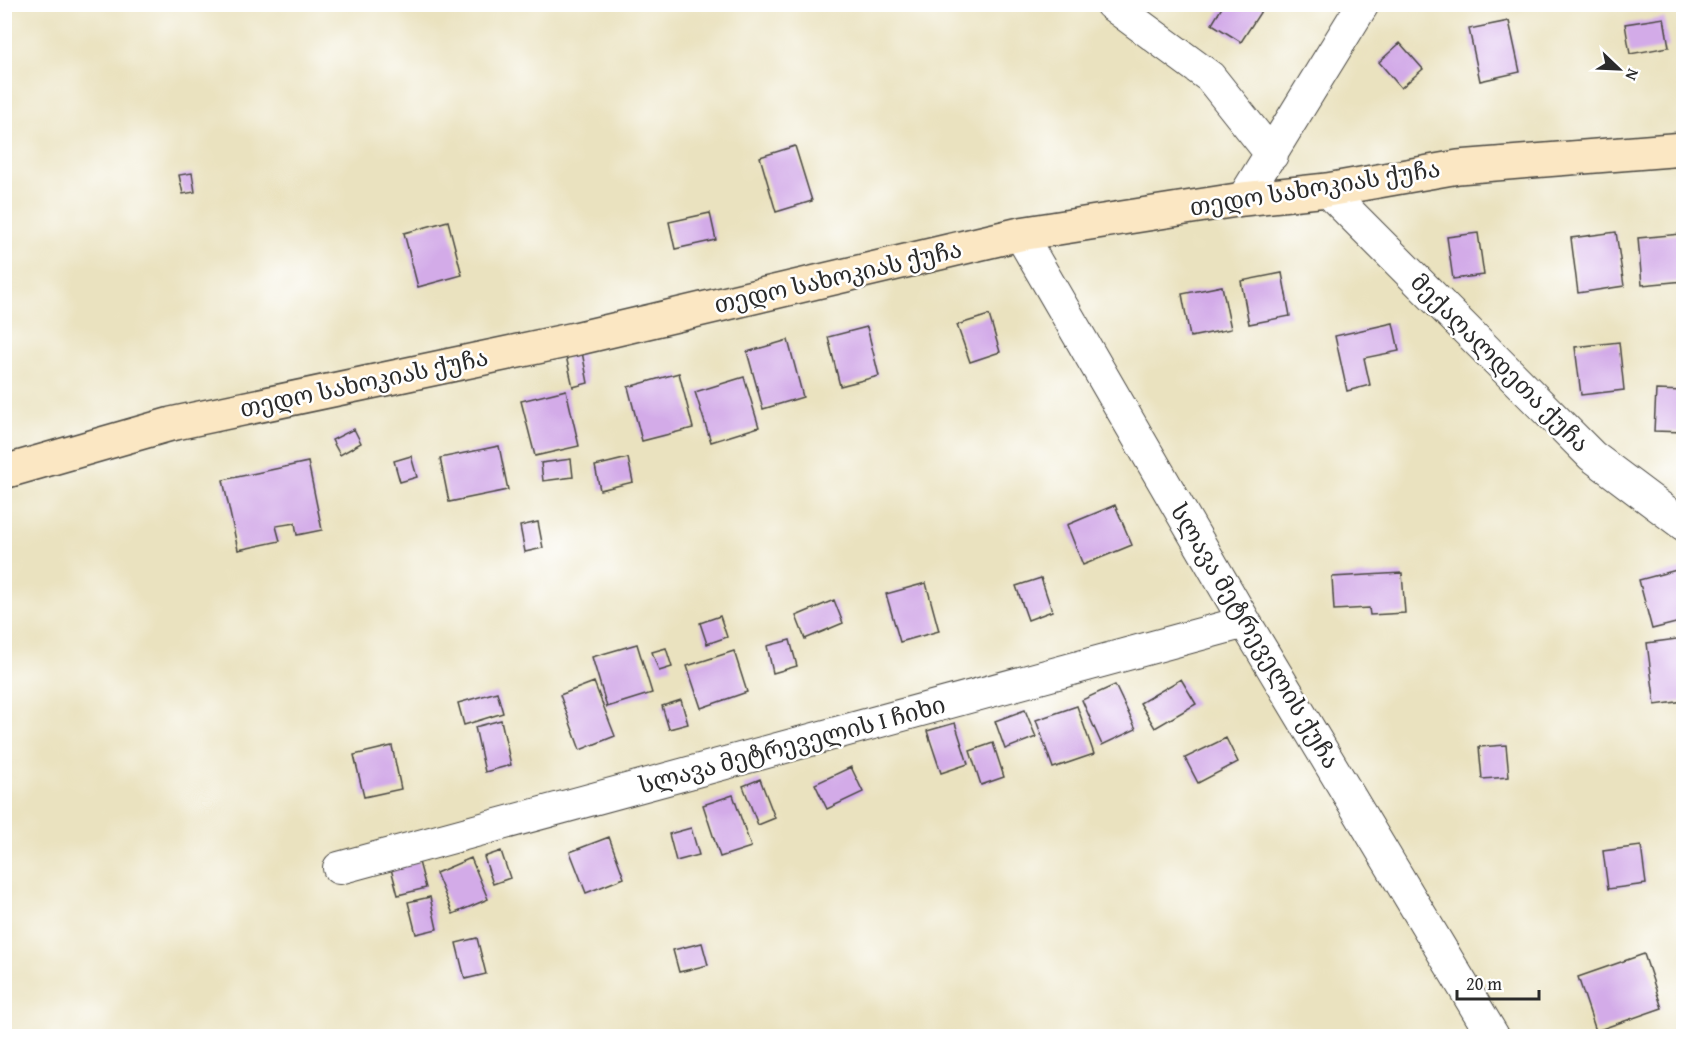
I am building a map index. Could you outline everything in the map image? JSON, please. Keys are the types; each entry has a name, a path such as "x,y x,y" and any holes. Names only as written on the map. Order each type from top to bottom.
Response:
{"street":[{"path":"1111,4 1210,77 1272,154"},
{"path":"1243,199 1363,4"},
{"name":"თედო სახოკიას ქუჩა","path":"4,472 171,424 575,339 1020,234 1243,199 1328,190 1458,167 1683,149"},
{"name":"მექაღალდეთა ქუჩა","path":"1328,190 1592,456 1683,525"},
{"name":"სლავა მეტრეველის ქუჩა","path":"1020,234 1245,622 1493,1036"},
{"name":"სლავა მეტრეველის I ჩიხი","path":"339,868 1245,622"}],"building":[{"path":"1224,4 1258,4 1263,8 1241,42 1212,24"},
{"path":"1664,18 1669,47 1630,54 1625,24"},
{"path":"1509,21 1520,72 1480,81 1469,29"},
{"path":"1400,43 1423,69 1401,88 1379,62"},
{"path":"795,146 812,201 776,212 760,157"},
{"path":"192,173 195,192 183,194 179,175"},
{"path":"710,213 716,240 675,249 669,222"},
{"path":"448,221 462,275 418,287 404,233"},
{"path":"1616,232 1624,286 1578,293 1571,238"},
{"path":"1478,233 1484,275 1453,279 1447,237"},
{"path":"1681,234 1684,281 1642,285 1638,238"},
{"path":"1282,273 1290,316 1249,324 1241,281"},
{"path":"1222,286 1231,329 1190,337 1182,294"},
{"path":"989,315 1000,352 970,362 957,325"},
{"path":"1393,323 1399,351 1364,358 1370,385 1347,391 1335,336"},
{"path":"867,327 879,376 840,386 828,337"},
{"path":"788,340 803,397 763,409 747,352"},
{"path":"1619,342 1624,390 1581,395 1575,347"},
{"path":"582,352 588,383 573,387 566,356"},
{"path":"679,373 693,428 642,441 628,387"},
{"path":"744,377 759,427 711,442 695,392"},
{"path":"566,390 579,446 535,456 521,401"},
{"path":"1656,390 1684,391 1684,432 1654,431"},
{"path":"354,429 361,443 340,455 332,440"},
{"path":"499,446 508,490 449,502 440,458"},
{"path":"411,456 417,477 400,482 394,461"},
{"path":"628,458 633,482 600,490 595,466"},
{"path":"571,459 573,477 543,481 541,463"},
{"path":"308,462 322,530 297,535 295,523 276,526 280,541 238,550 223,480"},
{"path":"1115,505 1132,545 1083,565 1067,525"},
{"path":"538,522 543,548 525,552 520,526"},
{"path":"1684,568 1684,621 1652,629 1639,580"},
{"path":"1402,573 1405,613 1370,615 1369,608 1334,610 1332,577"},
{"path":"1041,578 1052,611 1028,620 1016,586"},
{"path":"926,583 939,631 900,642 886,594"},
{"path":"834,600 843,623 805,639 796,616"},
{"path":"720,616 727,637 707,644 700,623"},
{"path":"1684,638 1684,701 1655,705 1647,643"},
{"path":"790,640 797,666 773,673 767,646"},
{"path":"637,644 652,693 607,707 592,657"},
{"path":"666,648 672,667 659,671 652,652"},
{"path":"734,651 747,692 701,708 687,666"},
{"path":"1181,679 1196,704 1155,728 1140,703"},
{"path":"594,682 615,736 580,750 560,695"},
{"path":"1115,685 1136,729 1102,745 1082,700"},
{"path":"497,692 503,713 464,725 458,703"},
{"path":"681,700 688,724 669,729 662,706"},
{"path":"1077,706 1094,754 1053,768 1036,720"},
{"path":"1025,710 1036,737 1005,749 995,721"},
{"path":"501,720 511,765 485,772 475,727"},
{"path":"955,723 968,764 941,773 927,731"},
{"path":"1226,738 1238,762 1198,783 1185,758"},
{"path":"993,743 1004,777 981,785 970,751"},
{"path":"1506,745 1509,777 1482,779 1479,747"},
{"path":"392,746 401,789 364,797 354,755"},
{"path":"851,767 863,792 827,809 815,784"},
{"path":"760,779 775,818 758,825 743,786"},
{"path":"733,795 751,847 720,857 703,805"},
{"path":"691,828 699,855 676,861 669,834"},
{"path":"609,837 624,878 586,893 570,852"},
{"path":"1641,846 1646,884 1608,889 1603,851"},
{"path":"501,851 510,878 493,884 484,857"},
{"path":"418,858 426,888 398,895 390,865"},
{"path":"471,858 488,899 453,914 436,873"},
{"path":"430,897 437,929 416,934 408,902"},
{"path":"477,938 486,974 465,979 456,943"},
{"path":"702,943 708,965 679,972 673,950"},
{"path":"1644,954 1662,1008 1596,1031 1578,977"}]}
